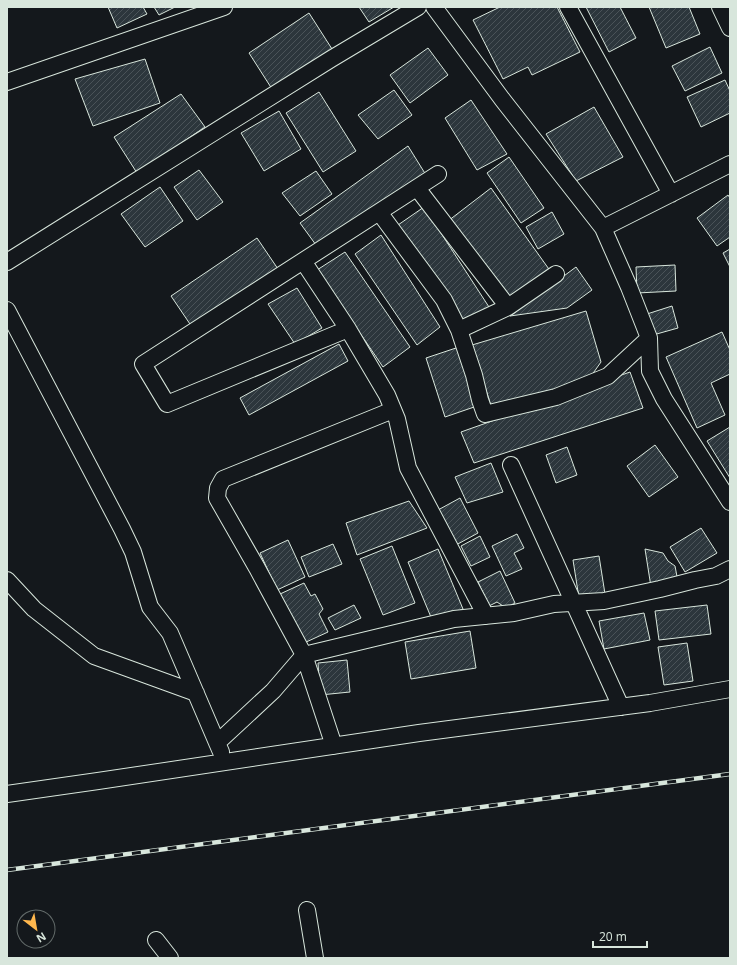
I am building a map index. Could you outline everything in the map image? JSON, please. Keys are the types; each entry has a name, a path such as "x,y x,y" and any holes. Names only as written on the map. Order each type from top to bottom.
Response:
{"street":[{"path":"7,82 224,7"},
{"path":"7,262 331,59 418,7"},
{"path":"434,7 502,99 603,228 629,287 649,338 650,371 664,400 730,502"},
{"path":"568,7 671,194"},
{"path":"720,7 730,28"},
{"path":"603,228 730,164"},
{"path":"348,329 167,404 143,364 438,174"},
{"path":"417,188 508,307"},
{"path":"379,212 444,300 459,330 485,414 556,397 608,376 649,338"},
{"path":"303,261 348,329 386,395 397,419 408,468 486,616"},
{"path":"459,330 508,307 556,274"},
{"path":"7,310 122,529 132,552 150,607 170,633 225,762"},
{"path":"334,746 304,655 217,498 218,488 223,479 393,410"},
{"path":"511,465 621,707"},
{"path":"217,743 273,691 304,655 454,619 514,613 554,604 604,601 660,590 695,580 716,576 730,569"},
{"path":"7,580 34,609 94,656 196,693"},
{"path":"7,794 419,733 650,703 730,689"},
{"path":"307,910 315,958"},
{"path":"156,940 170,958"}],"building":[{"path":"108,7 143,7 147,14 117,28"},
{"path":"154,7 175,7 159,15"},
{"path":"359,7 394,7 369,22"},
{"path":"500,7 557,7 580,52 532,75 528,67 503,79 473,20"},
{"path":"586,7 620,7 636,38 609,52"},
{"path":"649,7 689,7 700,34 666,48"},
{"path":"309,13 332,49 272,89 249,53"},
{"path":"710,47 722,73 685,91 672,66"},
{"path":"428,48 448,75 410,103 390,75"},
{"path":"145,59 160,103 93,126 75,79"},
{"path":"725,80 730,91 730,113 701,127 687,97"},
{"path":"394,90 412,115 378,139 358,115"},
{"path":"319,92 356,151 323,172 286,113"},
{"path":"181,94 205,127 137,173 114,137"},
{"path":"471,100 507,154 477,170 445,118"},
{"path":"594,107 623,157 576,181 546,134"},
{"path":"279,111 301,149 264,171 241,133"},
{"path":"408,146 426,175 316,245 300,223"},
{"path":"509,157 544,208 521,223 487,173"},
{"path":"199,170 223,202 197,220 174,187"},
{"path":"316,171 332,194 300,216 282,193"},
{"path":"160,187 183,221 145,247 121,214"},
{"path":"491,188 551,272 508,297 448,221"},
{"path":"728,195 730,198 730,237 717,246 697,218"},
{"path":"424,207 489,307 462,321 398,225"},
{"path":"552,212 564,234 538,249 526,227"},
{"path":"381,235 440,327 417,345 355,254"},
{"path":"257,238 278,269 192,327 171,296"},
{"path":"730,249 730,267 723,253"},
{"path":"345,252 410,347 383,367 317,270"},
{"path":"675,265 676,291 637,293 636,267"},
{"path":"576,267 592,290 567,308 510,316"},
{"path":"297,288 322,328 295,344 268,304"},
{"path":"672,306 678,328 653,335 647,314"},
{"path":"586,311 601,362 589,379 492,409 472,345"},
{"path":"722,332 730,350 730,374 711,383 725,415 697,428 666,357"},
{"path":"339,344 348,361 249,415 240,398"},
{"path":"459,347 477,406 445,417 426,358"},
{"path":"630,372 643,408 474,463 461,432"},
{"path":"730,427 730,478 707,441"},
{"path":"655,445 678,477 649,497 627,466"},
{"path":"567,447 577,475 556,483 546,455"},
{"path":"491,463 503,492 467,503 455,477"},
{"path":"460,498 478,533 456,545 438,510"},
{"path":"409,501 427,528 357,555 346,523"},
{"path":"701,528 717,553 685,572 670,547"},
{"path":"517,534 524,548 514,553 522,569 506,576 492,546"},
{"path":"480,536 490,557 471,566 461,546"},
{"path":"288,540 305,577 277,590 260,553"},
{"path":"333,544 342,564 309,577 301,557"},
{"path":"392,546 415,603 383,615 360,559"},
{"path":"438,549 463,609 433,622 408,562"},
{"path":"645,549 663,553 668,561 675,566 678,582 651,587"},
{"path":"599,556 605,594 579,598 573,560"},
{"path":"500,571 515,603 506,608 497,602 489,606 478,582"},
{"path":"304,583 311,596 315,594 323,609 319,614 328,632 304,643 280,594"},
{"path":"354,605 361,618 335,630 328,618"},
{"path":"707,605 711,634 659,640 655,611"},
{"path":"644,613 650,640 604,649 599,621"},
{"path":"470,631 476,668 411,679 405,642"},
{"path":"687,643 693,681 664,685 658,647"},
{"path":"347,660 350,692 320,695 318,663"}],"railway":[{"path":"7,870 730,774"}]}
